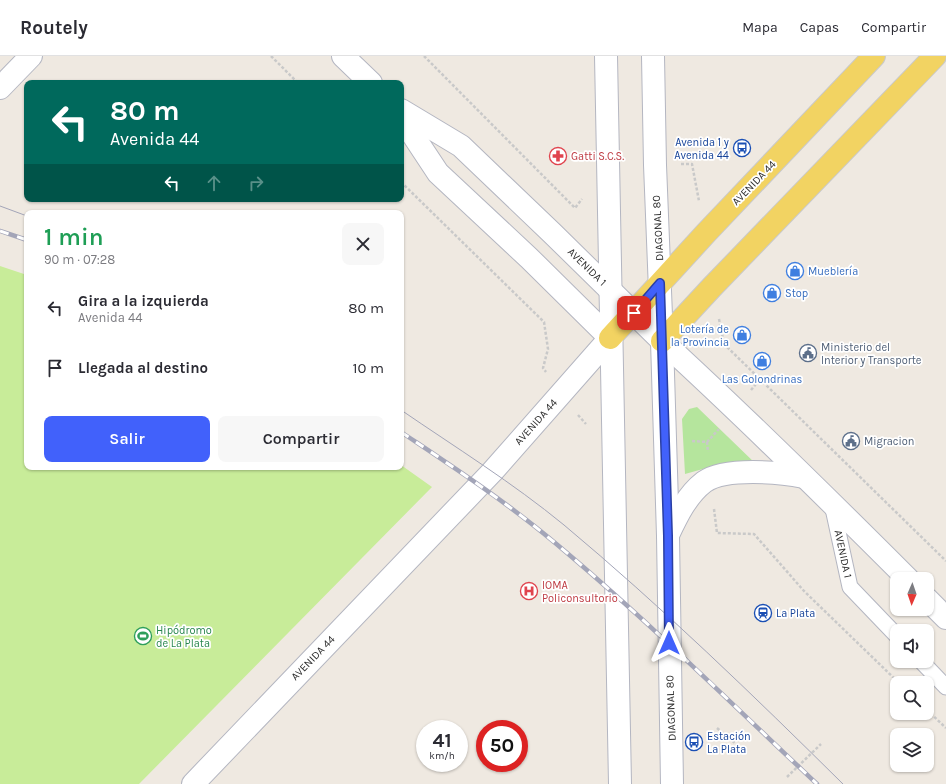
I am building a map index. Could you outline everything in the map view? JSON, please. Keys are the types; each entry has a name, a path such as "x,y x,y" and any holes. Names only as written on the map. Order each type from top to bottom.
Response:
{"main road":[{"path":"0,88 31,56"},
{"path":"343,56 368,80"},
{"path":"606,56 610,338 620,784"},
{"name":"DIAGONAL 80","path":"653,56 655,165 668,536 672,784"},
{"name":"AVENIDA 44","path":"193,784 492,472 660,283 874,56"},
{"path":"662,340 935,56"},
{"name":"AVENIDA 1","path":"404,112 461,146 662,340 736,409 901,572"},
{"path":"404,122 438,173 610,338"},
{"path":"668,536 675,520 687,500 700,486 711,478 740,472 769,472 804,477"},
{"path":"934,606 946,618"}],"lane":[{"name":"AVENIDA 1","path":"832,503 850,587 890,629"},
{"path":"928,668 946,686"}],"path":[{"path":"270,56 295,80"},
{"path":"934,717 946,728"},
{"path":"717,728 742,749"},
{"path":"787,777 821,744"}],"green space":[{"name":"Hipódromo de La Plata","path":"0,266 24,274 24,470 404,470 404,467 432,487 139,784 0,784"},
{"path":"697,407 757,465 728,462 685,474 682,419 689,409"}],"tram line":[{"path":"0,206 24,215"},
{"path":"404,412 504,480 564,525 636,587 775,717 843,784"}],"railway":[{"path":"0,231 24,239"},
{"path":"404,434 498,498 554,542 654,630 817,784"}],"place":[{"name":"Avenida 1 y Avenida 44","path":"742,148"},
{"name":"Gatti S.C.S.","path":"558,156"},
{"name":"Mueblería","path":"795,271"},
{"name":"Stop","path":"772,293"},
{"name":"Lotería de la Provincia","path":"742,335"},
{"name":"Ministerio del Interior y Transporte","path":"808,353"},
{"name":"Las Golondrinas","path":"762,361"},
{"name":"Migracion","path":"851,441"},
{"name":"IOMA Policonsultorio","path":"529,591"},
{"name":"La Plata","path":"763,613"},
{"name":"Hipódromo de La Plata","path":"143,636"},
{"name":"Estación La Plata","path":"694,742"}],"route":[{"path":"634,313 660,283 668,536 669,643"}]}
